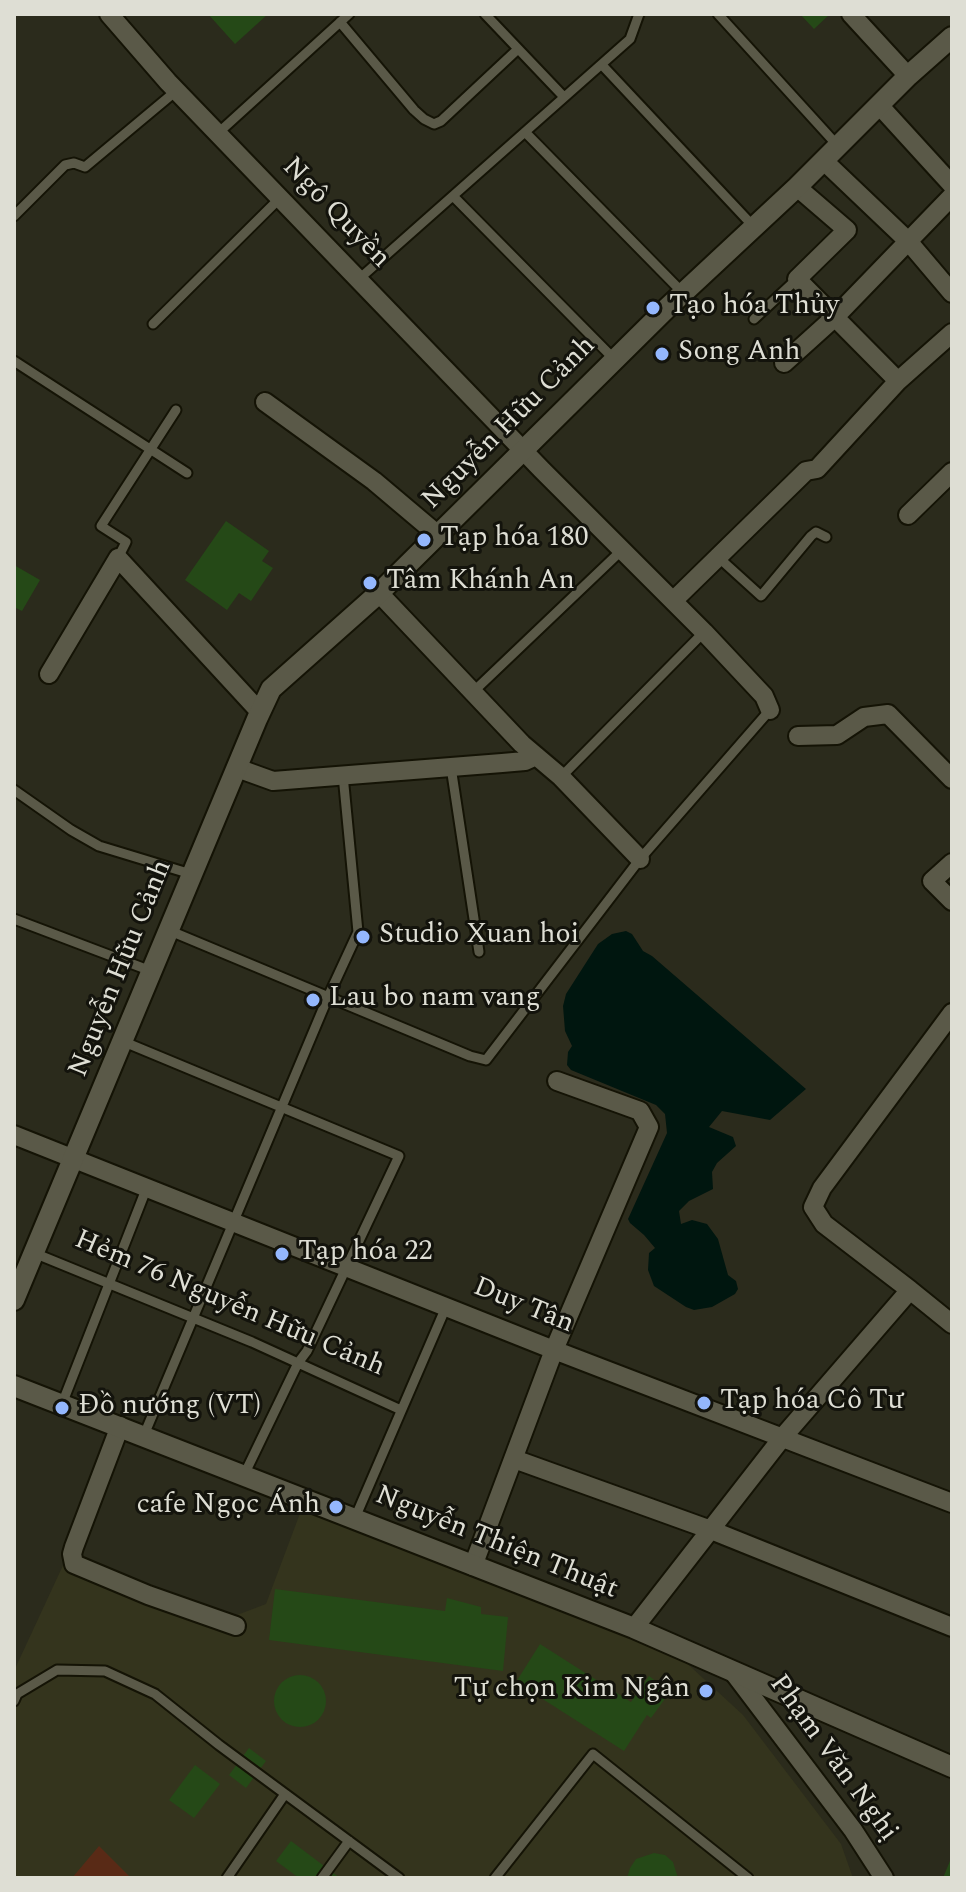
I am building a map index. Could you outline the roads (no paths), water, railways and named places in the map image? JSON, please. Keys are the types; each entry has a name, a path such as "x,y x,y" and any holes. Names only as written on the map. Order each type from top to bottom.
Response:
{"street":[{"name":"Ngô Quyền","path":"109,14 217,134 704,632 764,696 770,710"},
{"path":"851,14 908,76"},
{"name":"Nguyễn Hữu Cảnh","path":"14,1300 271,689 379,593 683,293 952,37"},
{"path":"879,105 952,185"},
{"path":"831,153 952,293"},
{"path":"797,187 847,230 797,279 898,381"},
{"path":"784,363 835,317 952,196"},
{"path":"673,601 806,471 817,469 898,381 952,333"},
{"path":"265,402 374,481 438,535"},
{"path":"908,515 952,472"},
{"path":"49,674 118,558 260,712"},
{"path":"379,593 640,859"},
{"path":"798,736 837,735 864,717 888,714 952,779"},
{"path":"237,768 273,781 525,761 536,756"},
{"path":"952,863 932,881 952,901"},
{"path":"952,1013 822,1188 813,1207 824,1224 952,1324"},
{"path":"473,1566 554,1350 649,1127 640,1111 557,1081"},
{"name":"Duy Tân","path":"14,1135 554,1350 952,1503"},
{"path":"634,1628 782,1438 910,1290"},
{"name":"Nguyễn Thiện Thuật","path":"14,1386 634,1628 952,1767"},
{"path":"120,1426 74,1547 74,1564 148,1595 236,1626"},
{"path":"514,1459 711,1530 952,1627"},
{"name":"Phạm Văn Nghị","path":"734,1673 853,1830 884,1878"}],"lane":[{"path":"217,134 349,14"},
{"path":"485,14 564,97"},
{"path":"359,279 630,39 639,14"},
{"path":"718,14 831,153"},
{"path":"340,22 414,110 434,124 441,121 518,49"},
{"path":"602,65 754,227"},
{"path":"14,216 65,165 74,163 85,167 176,91"},
{"path":"525,132 683,293"},
{"path":"453,196 615,360"},
{"path":"153,324 280,198"},
{"path":"754,319 797,279"},
{"path":"14,361 187,473"},
{"path":"118,558 126,542 101,526 176,410"},
{"path":"718,557 761,596 816,532 826,537"},
{"path":"473,692 622,550"},
{"path":"561,777 704,632"},
{"path":"168,930 486,1060 640,859 770,710"},
{"path":"451,767 479,952"},
{"path":"144,1436 358,932 343,775"},
{"path":"14,790 99,846 191,874"},
{"path":"14,919 151,971"},
{"path":"122,1041 399,1156 307,1351 298,1363 244,1475"},
{"path":"62,1404 147,1186"},
{"name":"Hẻm 76 Nguyễn Hữu Cảnh","path":"34,1253 194,1318 401,1410"},
{"path":"355,1518 446,1307"},
{"path":"14,1701 17,1694 57,1670 105,1671 155,1694 399,1878"},
{"path":"495,1878 593,1754 748,1878"},
{"path":"227,1878 285,1794"},
{"path":"322,1878 349,1841"}],"place":[{"name":"Tạo hóa Thủy","path":"653,308"},
{"name":"Song Anh","path":"662,354"},
{"name":"Tạp hóa 180","path":"424,540"},
{"name":"Tâm Khánh An","path":"370,583"},
{"name":"Studio Xuan hoi","path":"363,937"},
{"name":"Lau bo nam vang","path":"313,1000"},
{"name":"Tạp hóa 22","path":"282,1254"},
{"name":"Tạp hóa Cô Tư","path":"704,1403"},
{"name":"Đồ nướng (VT)","path":"62,1408"},
{"name":"cafe Ngọc Ánh","path":"336,1507"},
{"name":"Tự chọn Kim Ngân","path":"706,1691"}]}
